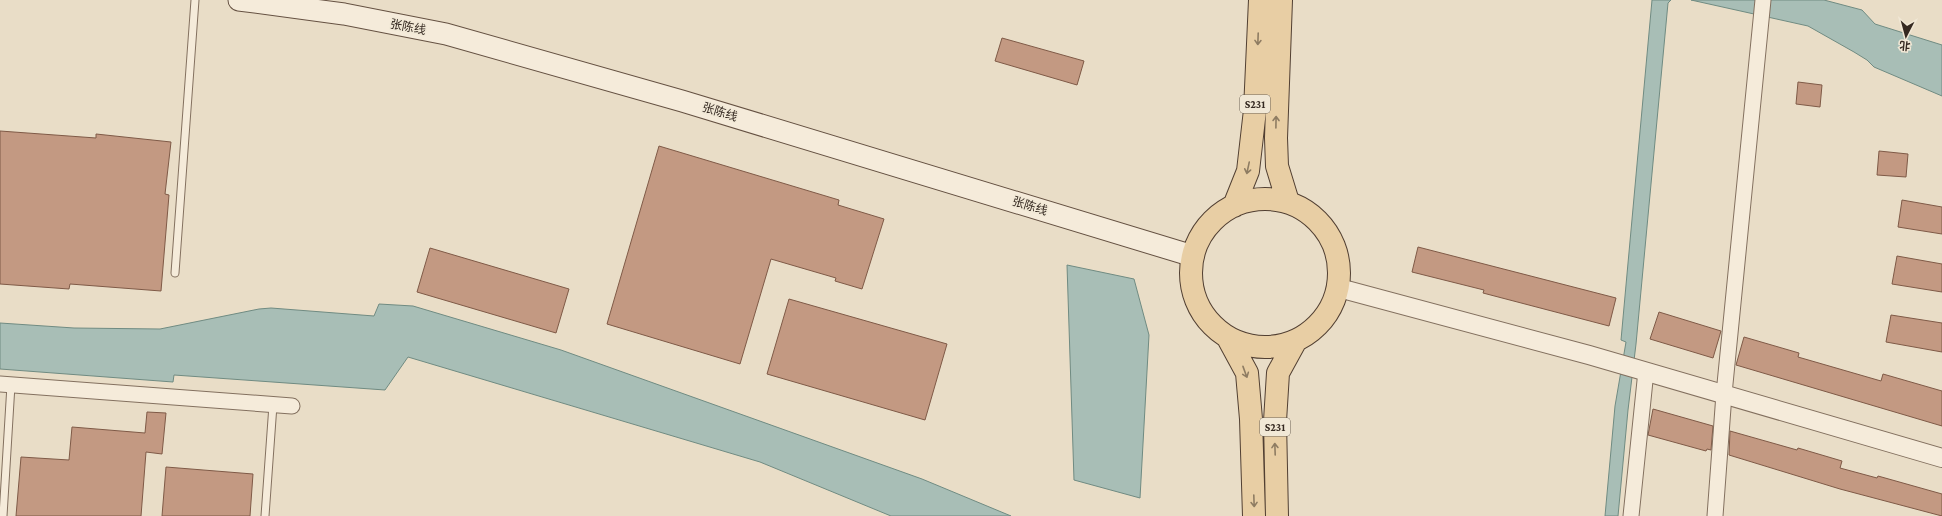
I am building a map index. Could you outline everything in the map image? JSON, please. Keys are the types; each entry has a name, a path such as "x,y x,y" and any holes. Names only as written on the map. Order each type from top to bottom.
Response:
{"main road":[{"name":"张陈线","path":"239,0 344,14 446,34 682,101 1193,256"},
{"name":"S231","path":"1234,206 1248,170 1255,110 1260,0"},
{"name":"S231","path":"1281,0 1276,138 1277,166 1288,202"},
{"path":"1264,198 1288,202 1311,214 1329,233 1337,250 1339,262 1339,288 1334,304 1321,323 1295,342 1270,348 1246,345 1228,338 1213,327 1202,313 1193,293 1190,267 1197,242 1209,224 1225,210 1234,206 1242,202 1264,198"},
{"name":"S231","path":"1228,338 1247,373 1251,419 1254,516"},
{"name":"S231","path":"1277,516 1274,422 1278,372 1295,342"}],"street":[{"path":"1715,516 1724,394 1763,0"},
{"path":"1339,288 1646,371 1942,458"},
{"path":"1631,516 1646,371"},
{"path":"6,385 292,406"}],"lane":[{"path":"175,273 195,0"},
{"path":"3,516 6,385"},
{"path":"265,516 273,404"}],"water":[{"path":"1652,0 1671,0 1668,3 1636,344 1618,516 1605,516 1615,406 1626,342 1621,340"},
{"path":"1691,0 1824,0 1862,10 1875,24 1942,45 1942,96 1874,67 1867,60 1808,26"},
{"path":"1067,265 1134,279 1149,335 1140,498 1074,480"},
{"path":"379,304 413,306 561,350 922,479 1011,516 891,516 760,462 408,357 385,390 174,375 173,382 0,369 0,323 74,328 160,329 259,309 271,308 374,316"}],"building":[{"path":"1002,38 1084,61 1077,85 995,61"},
{"path":"1798,82 1822,85 1820,107 1796,104"},
{"path":"0,131 96,138 96,134 171,142 165,194 169,195 161,291 70,284 69,289 0,284"},
{"path":"659,146 839,200 838,205 884,219 862,289 835,281 836,278 771,259 740,364 607,324"},
{"path":"1879,151 1908,154 1906,177 1877,175"},
{"path":"1902,200 1942,207 1942,234 1898,227"},
{"path":"1418,247 1616,298 1609,326 1483,293 1484,290 1412,272"},
{"path":"430,248 569,289 556,333 417,292"},
{"path":"1897,256 1942,264 1942,292 1892,284"},
{"path":"789,299 947,344 925,420 767,374"},
{"path":"1659,312 1721,331 1713,358 1650,339"},
{"path":"1891,315 1942,323 1942,352 1886,342"},
{"path":"1744,337 1799,353 1798,357 1881,381 1883,374 1942,391 1942,426 1736,365"},
{"path":"1653,409 1713,426 1711,450 1707,449 1706,451 1648,435"},
{"path":"147,412 166,413 162,454 146,452 141,516 16,516 21,457 69,460 72,427 145,433"},
{"path":"1730,431 1842,461 1840,468 1877,478 1878,476 1942,494 1942,516 1840,489 1729,455"},
{"path":"166,467 253,474 250,516 162,516"}]}
